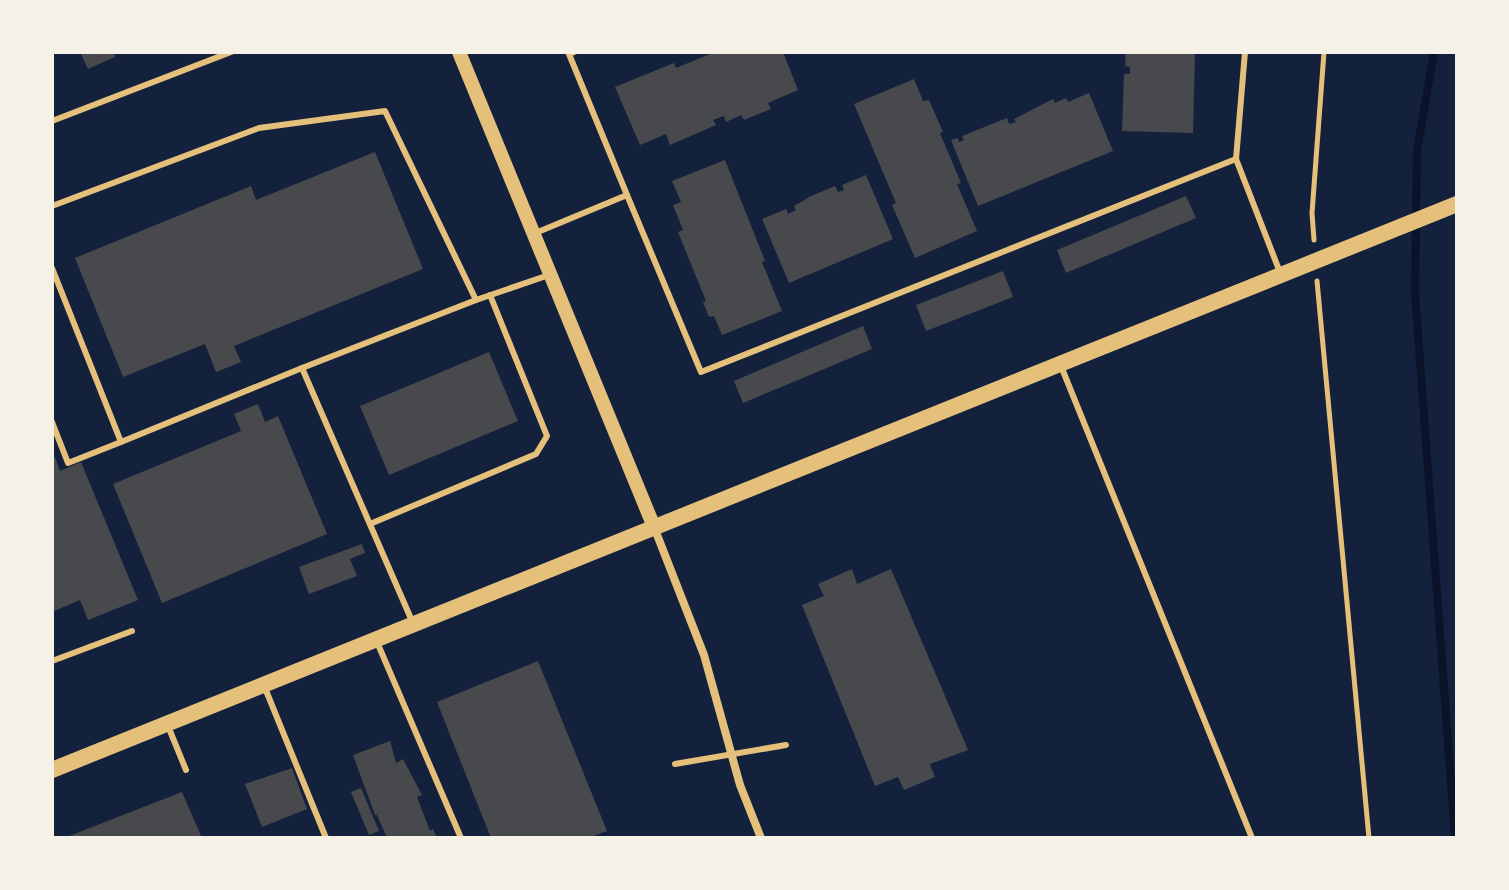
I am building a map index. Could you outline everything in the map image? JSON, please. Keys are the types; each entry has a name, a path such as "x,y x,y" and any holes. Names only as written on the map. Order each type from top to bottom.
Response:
{"main road":[{"path":"52,770 1457,204"}],"street":[{"path":"459,52 704,655 740,785 761,838"}],"lane":[{"path":"52,121 231,52"},
{"path":"574,52 569,54 701,372 1236,159"},
{"path":"1245,52 1236,159 1281,275"},
{"path":"52,206 259,128 385,111 476,300"},
{"path":"533,234 627,195"},
{"path":"52,268 121,442"},
{"path":"52,422 68,463 302,368 549,275"},
{"path":"370,524 536,454 547,436 490,295"},
{"path":"1060,363 1252,838"},
{"path":"302,368 413,624"},
{"path":"52,661 132,631"},
{"path":"376,639 461,838"},
{"path":"263,684 326,838"},
{"path":"166,723 186,770"},
{"path":"675,764 786,745"}],"path":[{"path":"1312,213 1324,52"},
{"path":"1319,309 1369,838"}],"building":[{"path":"80,52 113,52 115,57 88,69"},
{"path":"715,52 783,52 798,90 768,103 771,109 744,120 741,115 726,122 724,116 713,120 716,125 670,145 666,134 640,145 615,87 674,63 676,68"},
{"path":"1126,52 1195,52 1193,133 1122,131 1124,74 1130,74 1130,67 1125,66"},
{"path":"914,79 923,101 929,100 943,132 940,133 961,183 957,184 977,231 915,258 892,205 896,203 854,104"},
{"path":"1089,93 1113,151 978,206 951,140 958,138 959,142 964,140 962,136 1007,118 1009,124 1016,122 1014,119 1053,99 1055,103 1066,98 1068,102"},
{"path":"375,152 423,269 234,346 241,362 216,372 205,344 123,377 75,258 251,186 256,200"},
{"path":"725,160 782,311 722,335 714,316 709,317 703,302 706,301 678,232 683,230 673,205 681,202 672,181"},
{"path":"866,175 893,239 789,283 762,219 786,209 788,214 796,210 794,206 811,196 835,186 838,192 844,190 842,185"},
{"path":"1186,196 1196,218 1066,273 1057,250"},
{"path":"1003,271 1013,297 926,331 916,305"},
{"path":"863,326 872,349 743,403 734,381"},
{"path":"489,352 518,421 389,475 360,406"},
{"path":"258,404 265,422 278,416 327,534 162,603 113,484 241,431 234,414"},
{"path":"55,457 60,471 81,462 138,600 88,620 80,600 52,612 52,458"},
{"path":"362,544 365,553 350,559 357,576 309,594 299,567"},
{"path":"852,569 857,584 891,569 968,750 930,764 935,777 904,790 898,777 875,786 802,605 824,596 818,584"},
{"path":"538,661 607,831 588,838 491,838 437,702"},
{"path":"390,741 396,763 403,759 422,795 417,797 430,831 433,829 437,838 387,838 375,815 353,755"},
{"path":"292,768 307,809 262,827 245,784"},
{"path":"361,788 379,831 369,835 351,792"},
{"path":"182,792 202,838 64,838"}],"waterway":[{"path":"1434,52 1417,151 1415,293 1455,838"}]}
